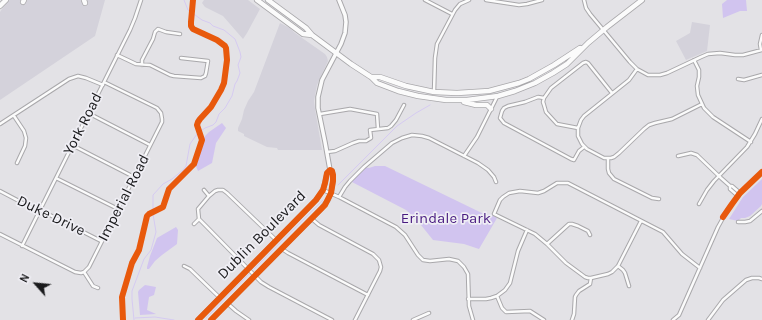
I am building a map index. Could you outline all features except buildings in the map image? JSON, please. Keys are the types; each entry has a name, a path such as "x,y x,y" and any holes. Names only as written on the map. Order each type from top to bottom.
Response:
{"highway":[{"path":"0,5 2,0"},
{"path":"0,5 6,0"},
{"path":"257,0 303,34 312,35"},
{"path":"268,0 306,28 312,35 336,54 377,83 398,91 418,96 476,105 484,104 489,106 491,109"},
{"path":"446,100 467,100 498,96 524,88 567,64 603,30 642,0"},
{"path":"370,77 380,77 406,86 434,92 468,93 500,88 519,83 540,73 588,43"},
{"path":"498,96 500,88"}],"main road":[{"name":"Dublin Boulevard","path":"211,320 312,219 325,205 331,193 333,186 333,175 332,171 330,170 318,104 319,90 322,80 343,39 346,27 345,15 339,0"},
{"name":"Dublin Boulevard","path":"198,320 316,200 323,190 326,183 327,173 330,170"}],"street":[{"name":"York Road","path":"22,246 103,85 135,18 141,0"},
{"path":"425,0 452,14"},
{"path":"434,92 436,48 452,14 460,4 469,0"},
{"path":"486,0 519,5 542,0"},
{"path":"584,0 586,8 630,62 637,69 648,75 660,75 672,72 694,60 710,54 720,53 743,55 762,50 760,44 762,35"},
{"path":"142,65 142,60 155,32 158,29 180,34"},
{"path":"117,55 136,64 150,64 174,76 201,78 204,76 208,61 181,58"},
{"path":"694,60 699,70 698,90 702,104 713,117 751,142"},
{"path":"578,128 558,124 546,112 543,102 544,98 556,84 585,62 588,63 612,93"},
{"path":"637,69 630,79 583,118 578,128 579,140 584,147 601,156 612,158 649,125 672,119 702,104"},
{"path":"738,79 744,80 762,75"},
{"path":"0,124 69,78 78,76 103,85"},
{"name":"Imperial Road","path":"84,272 89,267 162,122 161,113 157,108 104,82"},
{"path":"464,156 477,137 498,96"},
{"path":"544,98 538,97 504,108 500,118 504,123 571,159 574,160 579,151 584,147"},
{"path":"327,152 335,151 359,141 366,142 371,138 370,130 388,128 391,126 404,105"},
{"path":"320,114 350,109 377,114 378,129"},
{"path":"88,114 150,145"},
{"path":"14,116 24,131 26,138 26,146 17,163"},
{"path":"699,204 707,190 751,142 762,119"},
{"path":"339,197 345,187 364,167 392,142 412,135 426,136 478,163 488,170 496,182"},
{"path":"72,145 134,177"},
{"path":"678,156 690,153 696,154 730,186 740,193"},
{"path":"608,158 608,169 614,179 652,198 659,199"},
{"path":"673,320 679,315 728,209 740,193 762,172"},
{"path":"56,178 118,209"},
{"path":"641,221 618,266 608,274 592,278 585,277 566,263 535,234 494,214 502,197 509,193 520,190 538,193 557,183 572,185 663,232 682,254 700,268"},
{"path":"730,186 730,189 738,196"},
{"path":"204,190 209,196"},
{"path":"276,240 223,190 215,191 198,210 199,219 261,282 332,320"},
{"path":"323,190 396,227 405,235 423,260 430,261 449,259 458,261 468,274 468,299 473,320"},
{"name":"Duke Drive","path":"0,191 36,210 42,211 102,241"},
{"path":"738,222 750,221 762,211"},
{"path":"194,224 199,219"},
{"path":"312,219 319,225 378,257 381,267 380,271 355,320"},
{"path":"547,244 569,224 578,226 588,231 590,235"},
{"path":"468,299 486,299 497,296 505,290 510,283 518,251 527,230"},
{"path":"0,234 75,272 84,272 93,286 98,288"},
{"path":"282,249 368,295"},
{"path":"184,266 190,268 219,298"},
{"path":"618,266 625,273 629,286"},
{"path":"572,320 576,295 579,291 590,284 592,278"},
{"path":"708,320 723,300 746,280 752,278 762,279"},
{"path":"497,296 502,308 506,312 530,312 544,320"},
{"path":"228,303 249,320"},
{"path":"413,320 429,313"}],"shaded area":[{"path":"10,0 105,0 95,36 0,100 0,12"},
{"path":"204,0 248,0 260,9 243,39 223,16 205,7 202,3"},
{"path":"692,22 710,25 707,51 686,60 676,41 690,33"},
{"path":"280,23 290,28 327,57 328,61 317,85 314,101 322,150 278,150 277,148 267,147 244,136 244,134 238,131 244,110 254,92"}],"green space":[{"path":"727,0 746,0 747,11 740,11 723,18 722,4"},
{"path":"222,123 226,128 216,143 212,163 198,171 195,164 205,136"},
{"name":"Erindale Park","path":"375,166 385,166 486,215 490,214 497,218 479,249 464,244 433,240 417,220 406,210 350,181 364,167 369,168"},
{"path":"762,179 761,206 750,216 741,218 738,221 729,219 743,197"},
{"path":"176,227 178,230 177,244 155,261 149,269 147,269 157,238"},
{"path":"145,285 156,287 154,295 149,297 147,310 156,314 140,315 138,292"}],"waterway":[{"path":"134,320 132,291 144,259 151,250 156,232 153,214 153,195 163,184 172,179 186,166 190,144 197,134 216,122 219,114 225,108 232,96 240,73 238,65 241,57 235,39 224,30 202,20 188,10 184,0"},
{"path":"338,185 397,126 430,105"},
{"path":"254,269 323,200"},
{"path":"206,318 249,274"},
{"path":"135,318 155,317 174,320"}],"cycle path":[{"path":"123,320 122,297 132,263 139,250 147,216 163,207 169,189 194,164 202,140 197,125 198,122 211,107 224,83 227,60 226,48 217,40 193,29 191,26 193,0"},
{"path":"198,320 316,200 323,190 327,173 330,170 332,171 333,181 331,193 325,205 211,320"},
{"path":"723,217 740,193 762,172"}]}
